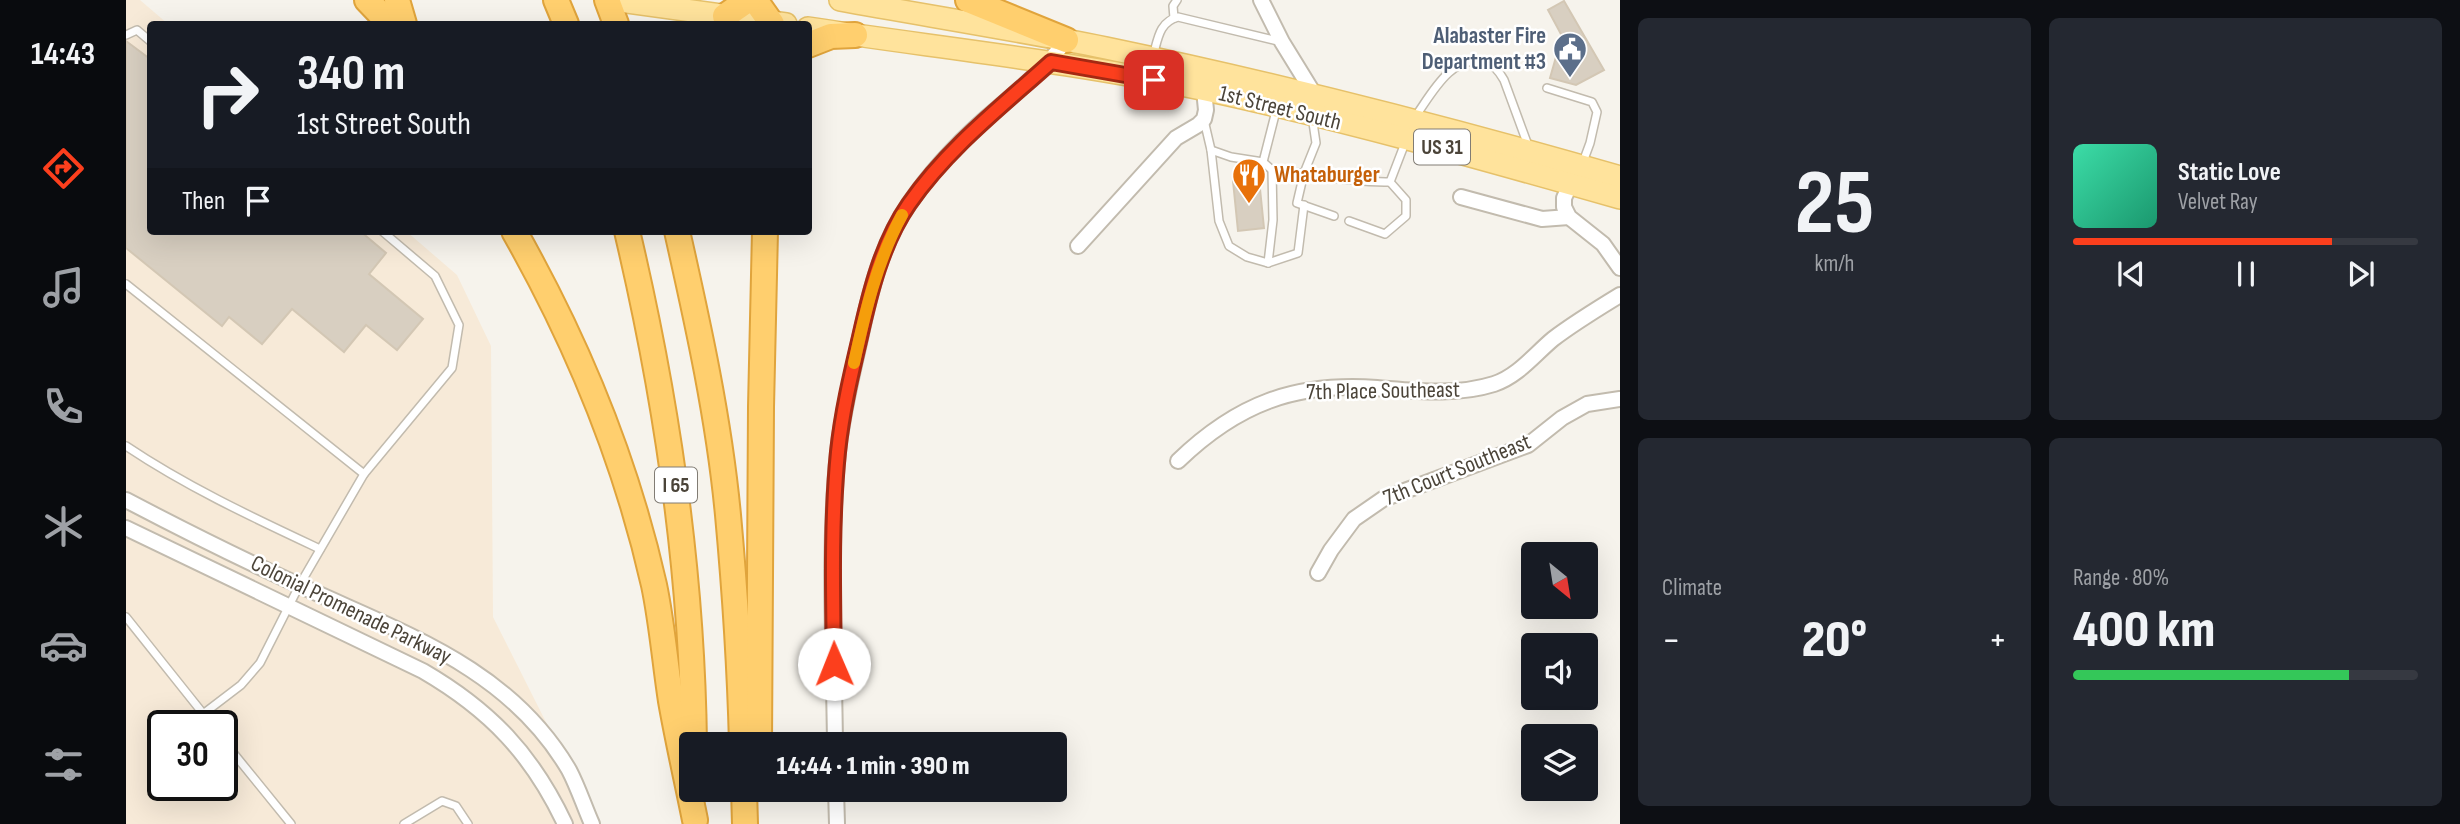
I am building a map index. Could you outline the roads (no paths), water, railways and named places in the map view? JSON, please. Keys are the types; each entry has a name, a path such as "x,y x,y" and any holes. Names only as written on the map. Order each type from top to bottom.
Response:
{"highway":[{"path":"367,0 387,21"},
{"path":"397,0 403,21"},
{"path":"556,0 565,21"},
{"path":"607,0 615,21"},
{"path":"715,15 748,0"},
{"path":"755,0 774,21"},
{"path":"968,0 1066,40"},
{"path":"812,44 831,36 855,35"},
{"path":"516,235 591,384 635,517 654,586 671,698 695,822"},
{"name":"I 65","path":"629,235 650,327 678,500 691,647 694,732"},
{"name":"I 65","path":"678,235 699,334 726,502 740,666 742,732"},
{"path":"759,732 765,235"},
{"path":"694,802 695,822"},
{"path":"744,802 745,824"},
{"path":"760,802 760,824"}],"main road":[{"path":"613,0 756,21"},
{"name":"1st Street South","path":"840,0 1066,40 1153,59 1313,105 1409,129 1530,152 1620,177"},
{"name":"1st Street South","path":"812,29 1051,62 1277,106 1313,105"},
{"name":"1st Street South","path":"1409,129 1570,185 1620,198"},
{"path":"1570,185 1581,166"}],"street":[{"path":"1261,0 1313,105"},
{"path":"835,732 833,559 837,464 847,395 871,292 892,234 923,184 963,140 1051,62 1066,40"},
{"path":"1078,246 1176,138 1203,119 1206,110 1204,90"},
{"path":"1570,185 1564,198 1564,207 1569,217 1603,244 1620,268"},
{"path":"1461,197 1542,219 1569,217"},
{"name":"7th Place Southeast","path":"1178,461 1193,446 1248,408 1297,392 1336,388 1440,393 1495,384 1523,366 1555,338 1620,295"},
{"name":"7th Court Southeast","path":"1318,573 1342,532 1363,511 1383,499 1528,445 1562,418 1587,404 1620,399"},
{"name":"Colonial Promenade Parkway","path":"126,500 299,586 431,645 475,671 530,720 552,746 570,772 592,824"},
{"name":"Colonial Promenade Parkway","path":"126,528 423,671 456,690 511,739 536,771 565,824"},
{"path":"836,802 836,824"}],"lane":[{"path":"1174,18 1173,6 1177,0"},
{"path":"1153,59 1160,31 1174,18 1282,42"},
{"path":"126,34 137,30 147,38"},
{"path":"1390,182 1409,129 1450,71 1467,61 1487,63 1500,73 1530,152"},
{"path":"1547,88 1592,102 1597,112 1581,166"},
{"path":"1313,105 1316,143 1304,173 1297,203 1334,215"},
{"path":"1263,162 1277,106"},
{"path":"1203,119 1210,150 1219,221 1229,246 1247,257 1268,263 1298,253 1304,205"},
{"path":"1210,150 1231,157 1263,162 1272,170 1363,183 1390,182"},
{"path":"1268,263 1273,220 1272,170"},
{"path":"1349,221 1385,234 1406,216 1406,200 1390,182"},
{"path":"208,710 252,674 364,474 452,368 459,325 435,276 387,235"},
{"path":"126,284 364,474"},
{"path":"126,446 159,468 243,513 320,549"},
{"path":"126,617 200,710"},
{"path":"238,759 291,824"},
{"path":"404,824 442,801 456,806 468,824"}],"place":[{"name":"Alabaster Fire Department #3","path":"1570,79"},
{"name":"Whataburger","path":"1249,205"}]}
